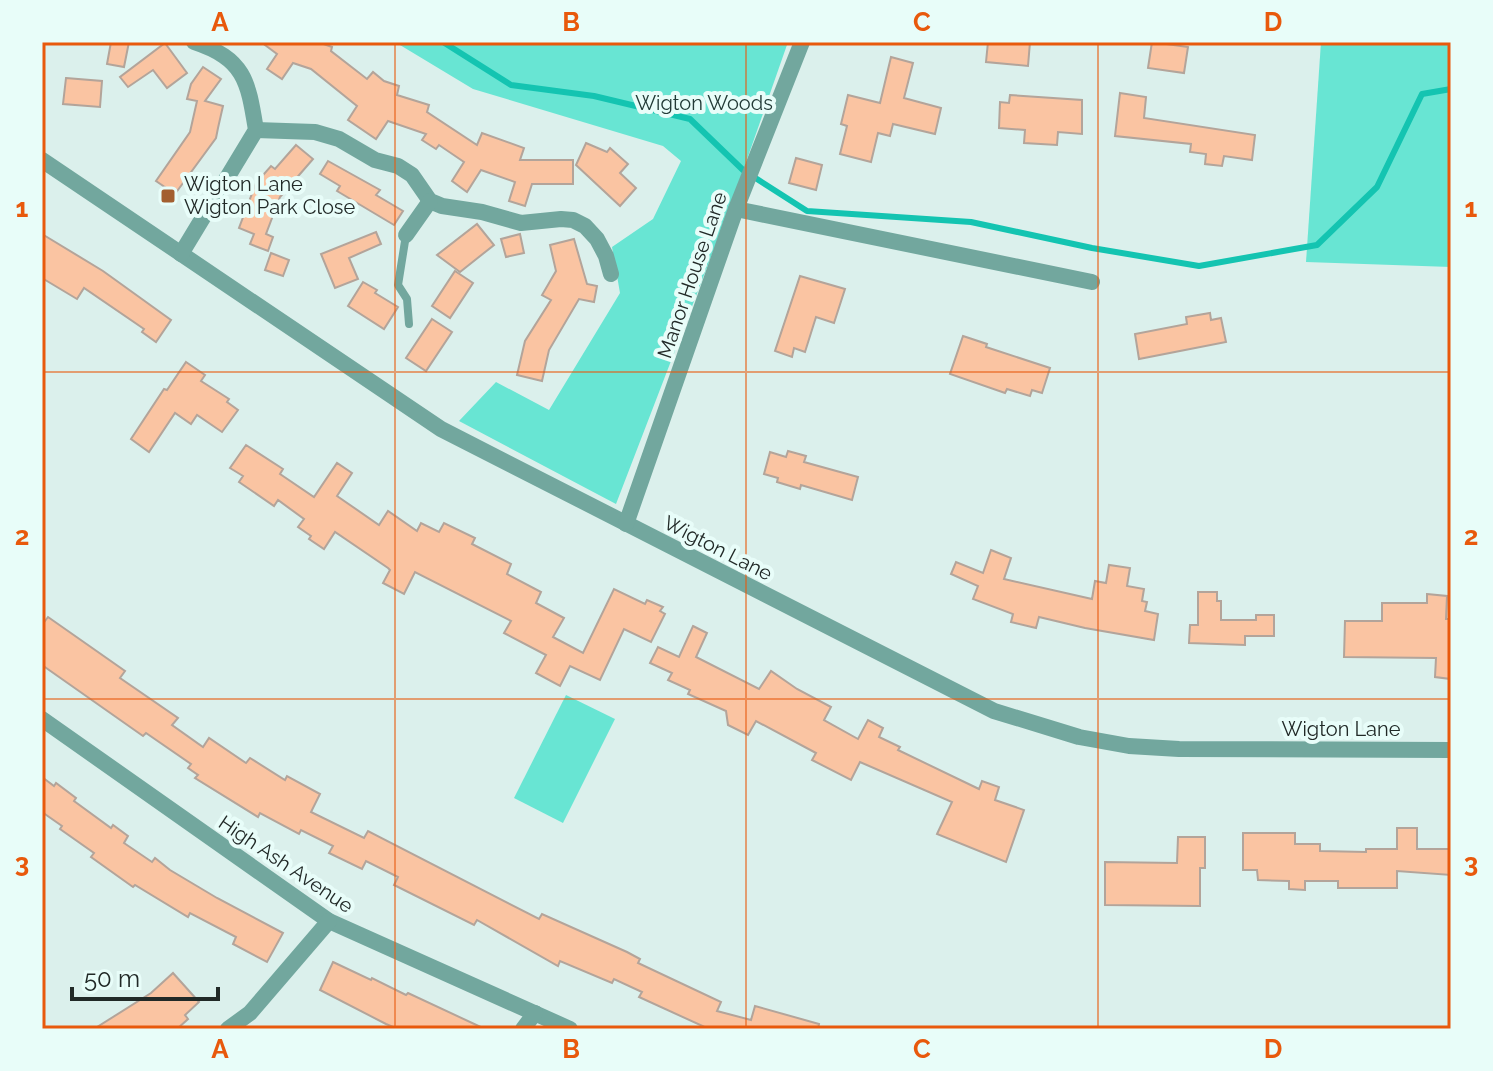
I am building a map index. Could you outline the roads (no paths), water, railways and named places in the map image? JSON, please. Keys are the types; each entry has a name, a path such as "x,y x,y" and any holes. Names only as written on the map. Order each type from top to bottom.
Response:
{"street":[{"path":"181,254 256,130 245,77 232,62 211,48 194,42"},
{"name":"Manor House Lane","path":"626,524 736,209 802,42"},
{"path":"256,130 315,132 339,139 357,152 405,170 430,201 521,223 573,220 585,226 597,239 611,274"},
{"name":"Wigton Lane","path":"42,160 441,429 994,711 1079,737 1129,746 1451,750"},
{"path":"406,235 430,201"},
{"path":"736,209 1092,282"},
{"name":"High Ash Avenue","path":"42,719 329,921 570,1029"},
{"path":"228,1029 250,1013 329,921"},
{"path":"523,1029 535,1013"}],"lane":[{"path":"406,235 398,285 407,299 409,324"}],"waterway":[{"path":"443,42 511,85 594,96 690,119 743,170"},
{"path":"757,179 807,211 971,222 1092,248 1199,266 1317,245 1377,187 1422,94 1451,89"}],"place":[{"name":"Wigton Lane Wigton Park Close","path":"168,196"}],"park label":[{"name":"Wigton Woods","path":"704,103"}]}
